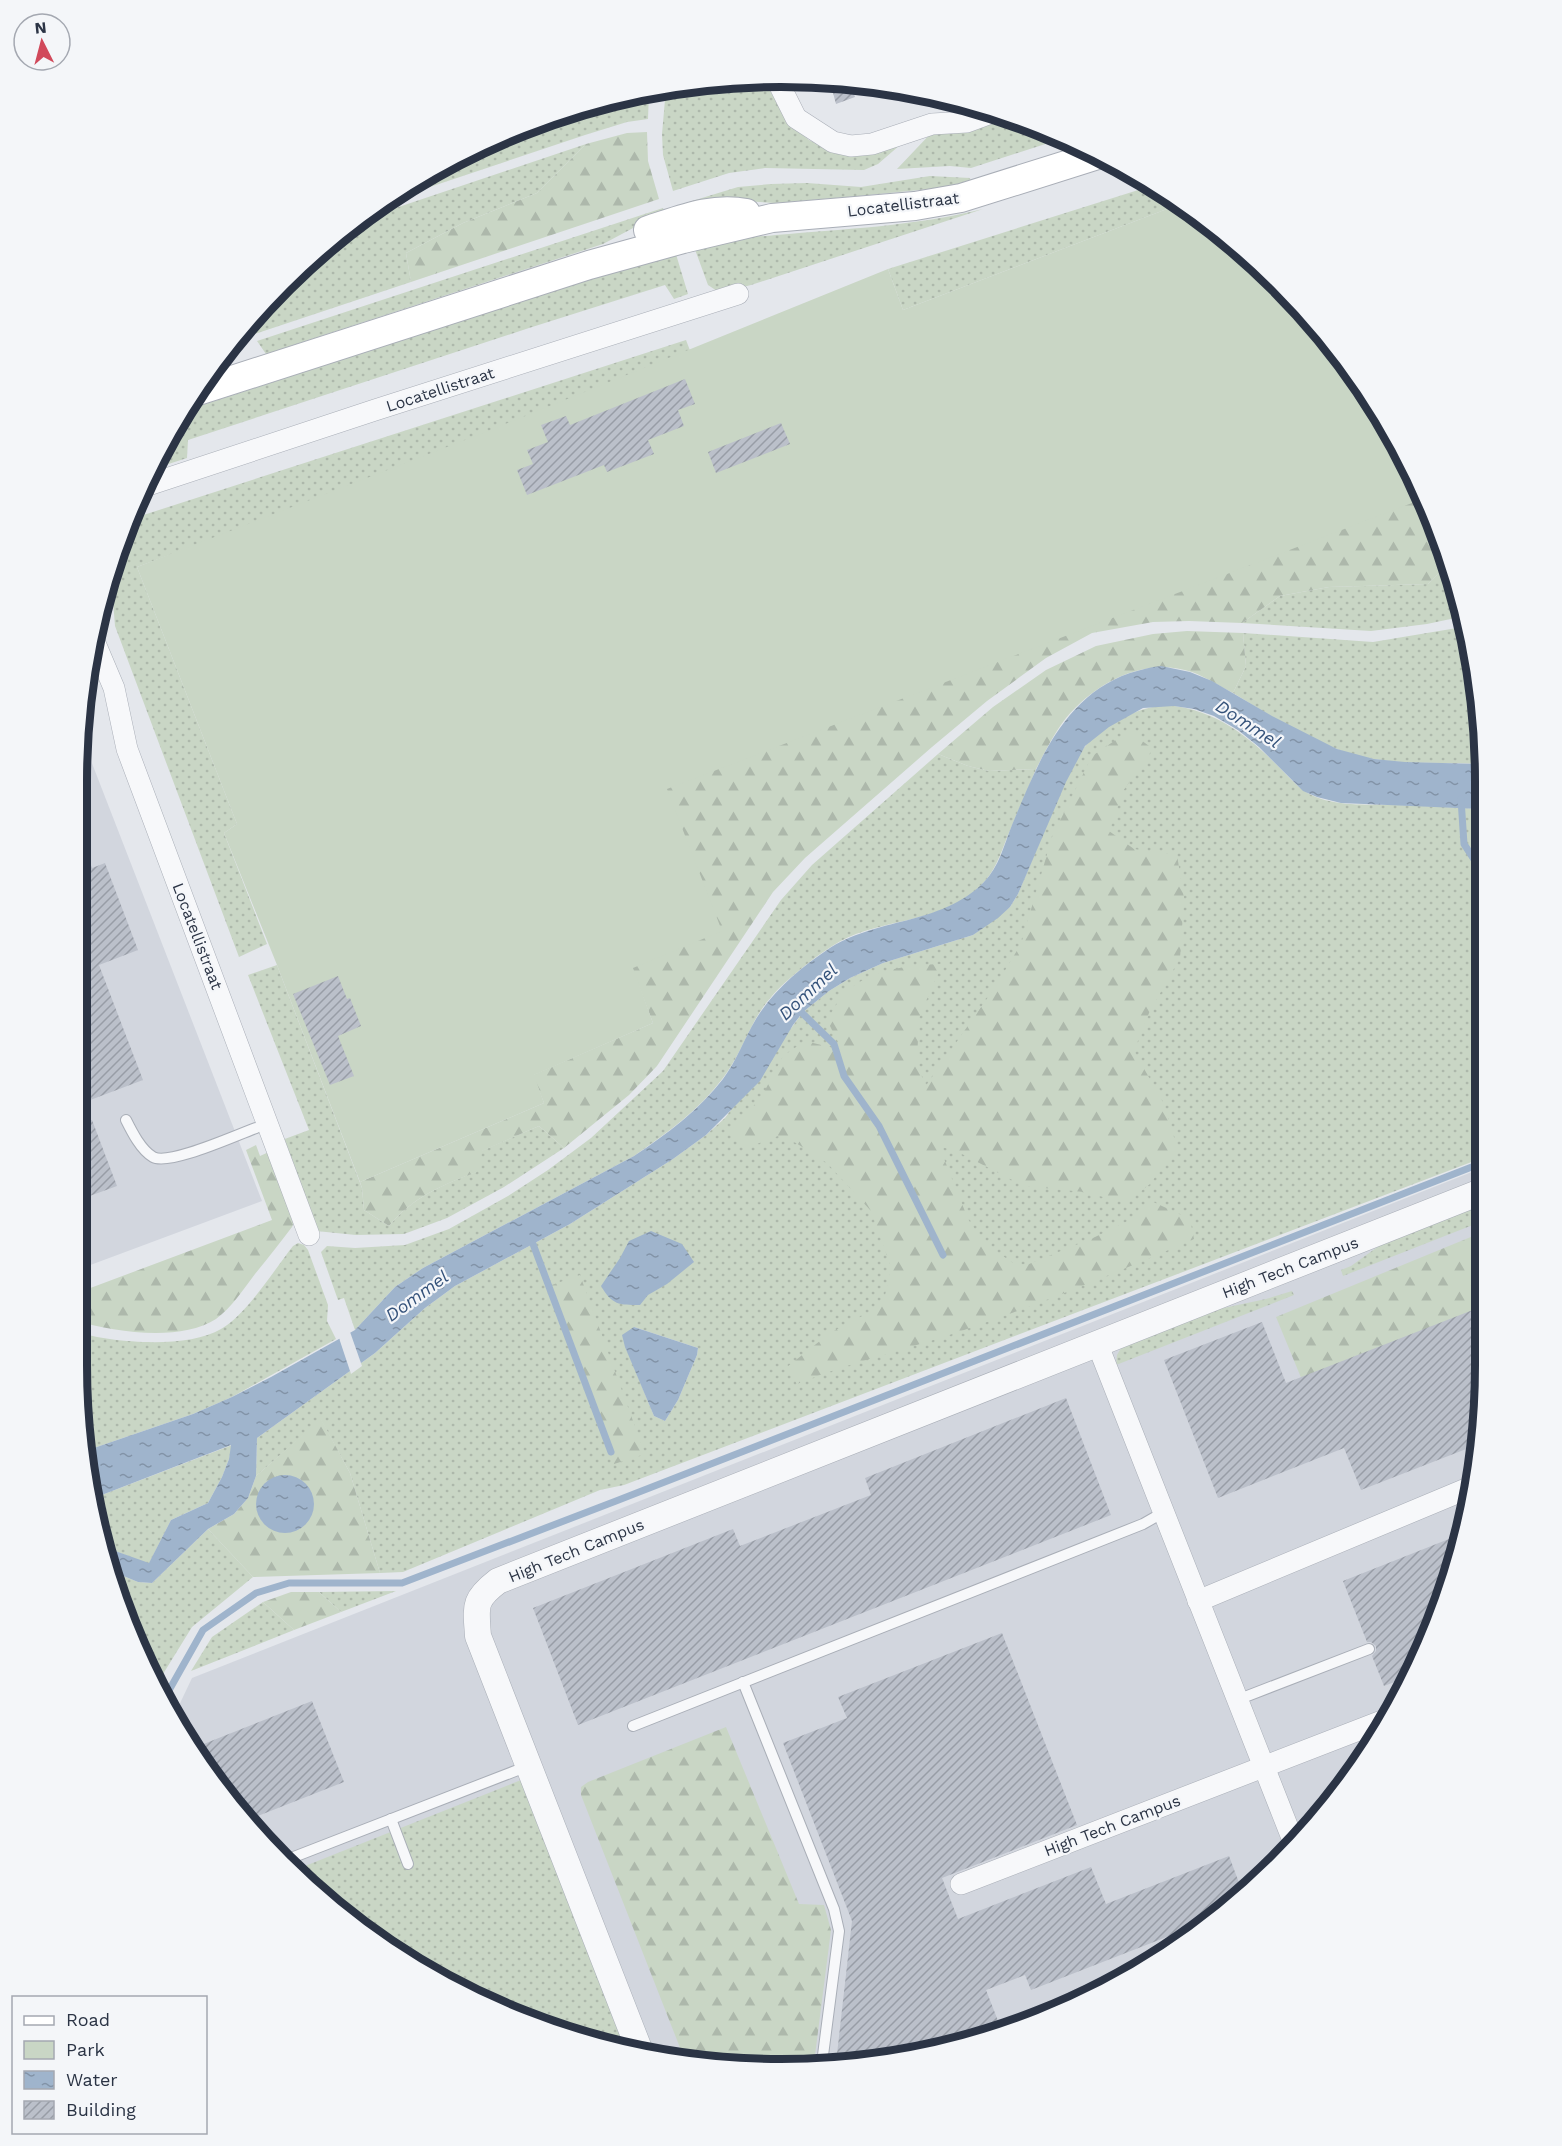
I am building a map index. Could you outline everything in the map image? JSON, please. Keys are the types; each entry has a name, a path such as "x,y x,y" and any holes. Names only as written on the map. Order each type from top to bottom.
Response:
{"main road":[{"name":"Locatellistraat","path":"210,387 590,265 683,239 772,218 915,206 962,198 1087,158"}],"street":[{"path":"781,87 796,118 833,142 851,146 872,144 932,124 967,122 981,117"},
{"name":"Locatellistraat","path":"155,483 386,406 738,294"},
{"name":"Locatellistraat","path":"99,652 114,688 127,749 309,1235"},
{"name":"High Tech Campus","path":"637,2044 478,1636 476,1609 483,1593 498,1581 1475,1194"},
{"path":"1097,1343 1291,1836"},
{"path":"1198,1601 1464,1491"},
{"name":"High Tech Campus","path":"961,1884 1375,1724"}],"lane":[{"path":"126,1120 136,1138 151,1156 161,1161 181,1156 256,1128"},
{"path":"633,1726 1143,1524 1164,1512"},
{"path":"1238,1700 1369,1648"},
{"path":"743,1682 834,1909 839,1931 823,2058"},
{"path":"292,1858 528,1766"},
{"path":"391,1819 408,1864"}],"shaded area":[{"path":"88,752 262,1201 87,1266"},
{"path":"1475,1171 1475,1365 1474,1410 1469,1456 1462,1500 1438,1588 1403,1672 1358,1751 1332,1787 1303,1823 1239,1887 1167,1942 1128,1966 1047,2006 1004,2022 916,2046 826,2058 781,2059 736,2058 646,2046 558,2022 515,2006 434,1966 395,1942 323,1887 290,1856 230,1787 180,1712 178,1708 192,1678"}],"green space":[{"path":"768,87 788,123 809,140 825,148 900,145 878,164 864,170 765,168 729,173 673,191 663,155 662,134 665,97 736,88"},
{"path":"649,100 648,119 627,122 414,192 474,159 515,140 558,124"},
{"path":"992,120 1051,142 971,168 950,166 897,169 934,130 974,127"},
{"path":"647,132 648,161 659,199 411,282 406,253 463,223 537,193 586,144 627,133"},
{"path":"586,144 537,193 463,223 406,253 411,282 248,336 290,290 323,259 384,212"},
{"path":"930,176 970,178 971,182 949,187 775,203 742,201 681,211 679,205 738,187 807,183 861,187"},
{"path":"1142,189 1172,207 903,310 888,269"},
{"path":"1172,207 1239,259 1303,323 1358,395 1382,434 1416,502 667,789 722,931 633,968 653,1023 534,1075 544,1103 360,1182 224,833 237,824 137,567 483,433 888,269 903,310"},
{"path":"663,208 666,216 637,226 603,244 266,354 257,341"},
{"path":"983,209 751,285 720,293 708,285 693,244 724,239 906,223"},
{"path":"675,251 688,294 674,299 665,285 529,328 188,440 187,458 163,466 197,407"},
{"path":"686,340 694,361 137,567 237,824 224,833 267,944 239,957 115,626 113,596 140,516"},
{"path":"1413,496 1442,570 1428,584 1329,587 1280,596 1242,623 1153,622 1092,633 1046,658 987,701 805,858 773,892 657,1066 629,1095 564,1148 539,1126 482,1151 477,1172 429,1193 408,1207 389,1226 364,1210 360,1182 544,1103 533,1075 653,1023 632,968 610,810"},
{"path":"1442,570 1455,618 1371,631 1242,623 1280,596 1329,587 1428,584"},
{"path":"1458,628 1469,690 1475,764 1400,762 1355,755 1300,733 1233,693 1246,666 1243,633 1373,642"},
{"path":"1187,631 1243,633 1246,666 1233,693 1192,672 1157,667 1139,670 1107,683 1078,705 1058,730 1036,769 989,771 968,766 938,754 993,707 1046,670 1096,646 1153,634"},
{"path":"1163,705 1180,707 1211,716 1252,742 1300,787 1326,800 1356,804 1475,809 1475,1161 624,1485 600,1490 403,1572 380,1573 350,1473 321,1420 256,1476 257,1438 375,1353 425,1308 455,1286 570,1224 673,1159 706,1135 725,1118 803,1012 829,991 850,978 883,963 973,935 1010,907 1018,894 1073,765 1094,736 1112,723 1132,714","holes":["634,1327 698,1348 678,1400 665,1421 654,1416 629,1355"]},
{"path":"1129,731 1153,749 1123,791 1109,831 1134,849 1177,855 1184,898 1180,958 1149,1013 1134,1051 1164,1104 1177,1147 1150,1184 1126,1203 1084,1192 1024,1186 958,1152 939,1146 968,1219 984,1243 1016,1265 1029,1264 1093,1238 1136,1217 1149,1200 1190,1219 1194,1239 1083,1286 998,1318 797,1384 787,1367 830,1333 883,1305 891,1267 871,1211 827,1163 796,1143 778,1136 744,1149 732,1131 762,1096 783,1056 805,1041 842,1050 827,1020 842,996 855,985 866,978 891,970 942,964 919,1018 917,1060 925,1087 993,990 1021,944 1052,837 1092,756"},
{"path":"938,754 968,766 989,771 1036,769 997,862 990,875 972,894 957,903 924,916 856,934 824,951 772,996 758,1015 723,1078 714,1090 682,1120 634,1156 423,1268 395,1287 355,1330 344,1298 338,1300 321,1252 327,1246 355,1248 405,1245 449,1229 508,1196 591,1138 663,1071 781,900 812,865"},
{"path":"277,965 362,1188 364,1210 389,1226 418,1200 440,1187 476,1172 481,1151 539,1126 564,1148 504,1187 447,1218 404,1234 356,1235 316,1231 282,1140 309,1130 248,975"},
{"path":"256,1145 260,1156 271,1151 296,1218 292,1227 227,1309 216,1319 201,1326 166,1333 110,1329 87,1323 87,1289 272,1220 246,1150"},
{"path":"1475,1205 1475,1224 1343,1276 1341,1270 1351,1266 1390,1238"},
{"path":"1475,1235 1475,1310 1302,1380 1276,1317"},
{"path":"298,1243 304,1245 308,1250 328,1305 327,1321 336,1339 232,1397 193,1414 92,1449 88,1410 87,1335 129,1341 170,1342 207,1335 221,1329 241,1313 293,1246"},
{"path":"580,1275 645,1454 614,1464 549,1286"},
{"path":"1292,1291 1294,1295 1116,1365 1117,1355 1124,1343 1214,1310"},
{"path":"321,1419 350,1473 380,1573 253,1577 208,1529 234,1514 248,1498 256,1476","holes":["300,1479 311,1492 292,1531 275,1530 261,1520"]},
{"path":"232,1445 222,1477 208,1503 171,1520 149,1564 113,1550 99,1496"},
{"path":"208,1529 253,1577 192,1627 161,1677 140,1631 120,1575 138,1582 152,1583"},
{"path":"396,1591 341,1612 319,1592"},
{"path":"291,1592 319,1592 341,1612 294,1630 263,1602"},
{"path":"263,1602 294,1630 191,1671 212,1637"},
{"path":"726,1727 799,1904 824,1905 831,1930 815,2058 736,2058 682,2052 581,1795 581,1787 588,1782"},
{"path":"521,1780 624,2041 558,2022 515,2006 434,1966 359,1916 302,1867"}],"water":[{"name":"Dommel","path":"1161,666 1190,672 1212,681 1272,716 1337,749 1374,759 1475,764 1475,809 1341,803 1317,797 1303,791 1259,747 1238,730 1214,716 1194,709 1174,706 1143,708 1109,727 1085,746 1066,782 1018,894 1010,907 998,918 973,935 883,963 850,978 829,991 803,1012 760,1081 706,1135 673,1159 570,1224 455,1286 425,1308 375,1353 257,1438 256,1476 248,1498 234,1514 208,1529 152,1583 138,1582 120,1575 113,1550 149,1563 171,1520 208,1503 222,1477 229,1459 231,1445 99,1496 92,1449 193,1414 271,1377 355,1330 395,1287 423,1268 634,1156 658,1139 682,1121 714,1090 728,1072 763,1009 779,990 807,964 846,939 948,907 967,896 984,882 997,863 1021,802 1043,757 1055,735 1070,715 1087,698 1107,684 1130,673"},
{"path":"651,1231 682,1244 694,1262 667,1284 648,1295 640,1305 617,1303 601,1286 629,1241"},
{"path":"634,1327 698,1348 678,1400 665,1421 654,1416 625,1347 622,1335"},
{"path":"285,1475 296,1477 309,1488 314,1504 312,1515 301,1528 285,1533 274,1531 261,1520 256,1504 258,1493 269,1480"}],"pier":[{"path":"349,1329 362,1366 351,1374 338,1335"}],"building":[{"path":"832,89 853,91 855,97 836,104"},
{"path":"685,379 695,404 678,410 684,426 648,440 654,454 607,472 604,465 527,495 517,470 533,464 527,450 548,442 541,425 566,416 570,425"},
{"path":"781,423 790,444 716,473 708,452"},
{"path":"87,854 92,868 105,863 138,950 99,965 143,1080 87,1101"},
{"path":"338,976 361,1026 338,1036 354,1076 330,1085 293,994"},
{"path":"92,1120 117,1186 87,1197 87,1122"},
{"path":"1475,1309 1474,1410 1470,1448 1361,1490 1344,1448 1218,1498 1164,1360 1262,1322 1286,1383"},
{"path":"1066,1398 1111,1515 578,1725 533,1608 733,1529 740,1546 871,1495 865,1478"},
{"path":"1453,1537 1422,1631 1399,1680 1384,1686 1372,1656 1376,1651 1376,1646 1367,1642 1343,1581"},
{"path":"1002,1633 1077,1825 942,1878 958,1919 1091,1867 1106,1904 1229,1856 1240,1886 1183,1931 1031,1990 1025,1975 986,1990 999,2023 916,2046 837,2057 852,1921 783,1743 847,1718 838,1697"},
{"path":"312,1701 344,1782 254,1817 200,1745"}],"waterway":[{"path":"1461,799 1464,844 1475,861"},
{"name":"Dommel","path":"796,1007 834,1044 844,1076 879,1126 943,1255"},
{"path":"169,1691 203,1630 256,1593 289,1583 402,1583 1475,1166"},
{"path":"533,1244 611,1452"}]}
